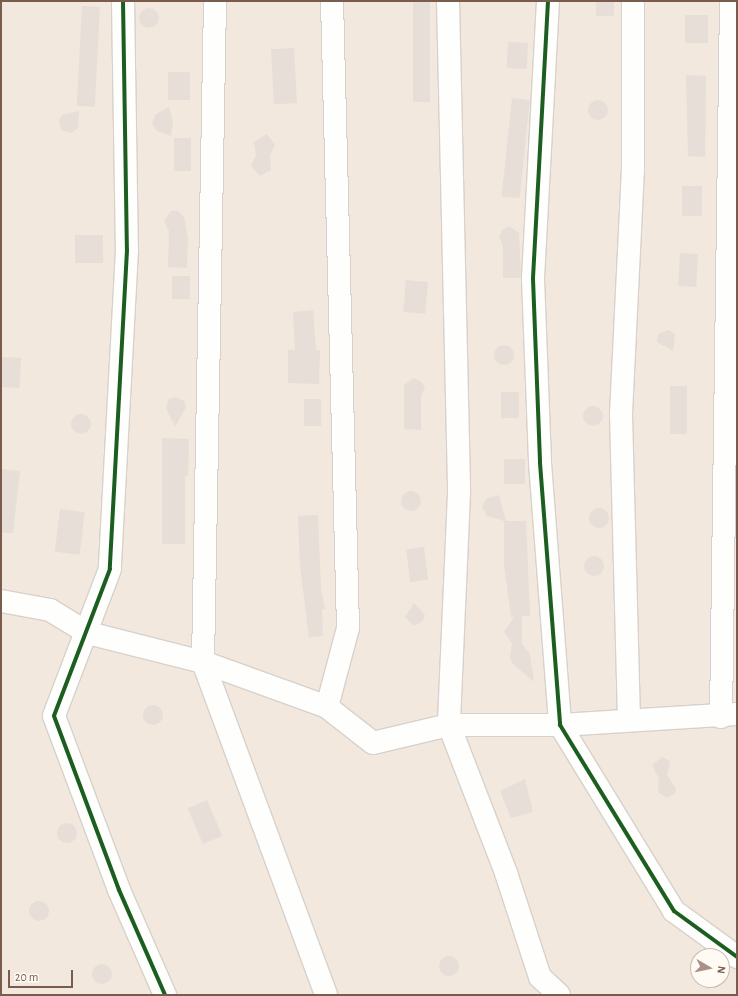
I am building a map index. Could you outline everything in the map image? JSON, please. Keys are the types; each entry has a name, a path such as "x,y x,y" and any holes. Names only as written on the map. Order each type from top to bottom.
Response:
{"street":[{"path":"123,1 127,250 110,569 88,633 54,716 119,890 165,995"},
{"path":"216,1 203,662 326,995"},
{"path":"327,707 348,628 332,1"},
{"path":"448,1 458,493 449,725 506,874 540,976 559,995"},
{"path":"548,1 533,279 540,463 560,725 674,911 737,957"},
{"path":"628,720 621,414 633,171 633,1"},
{"path":"1,601 50,610 88,633 203,662 327,707 373,743 449,725 560,725 729,715 731,1"}],"shaded area":[{"path":"1,1 737,1 737,995 1,995"}],"building":[{"path":"413,1 430,1 430,102 413,102"},
{"path":"596,1 614,1 614,16 596,16"},
{"path":"82,6 100,7 95,107 77,106"},
{"path":"149,8 156,11 159,18 156,25 149,28 142,25 139,18 142,11"},
{"path":"685,15 708,15 708,43 685,43"},
{"path":"508,42 528,43 527,69 507,68"},
{"path":"294,48 297,103 274,104 271,49"},
{"path":"168,72 190,72 190,100 168,100"},
{"path":"686,75 706,76 705,157 688,156"},
{"path":"512,98 530,100 520,198 502,196"},
{"path":"598,100 605,103 608,110 605,117 598,120 591,117 588,110 591,103"},
{"path":"169,107 173,122 171,136 157,131 152,123 156,114"},
{"path":"79,111 78,128 71,133 61,130 59,121 62,115"},
{"path":"267,134 275,145 270,155 271,170 260,176 251,166 256,156 254,142"},
{"path":"174,138 191,138 191,171 174,171"},
{"path":"682,186 702,186 702,216 682,216"},
{"path":"171,211 178,211 184,217 188,238 187,268 168,267 169,231 164,221"},
{"path":"509,226 519,233 521,278 503,278 503,246 499,237 503,229"},
{"path":"75,235 103,235 103,263 75,263"},
{"path":"680,253 698,254 696,287 678,286"},
{"path":"172,276 190,276 190,299 172,299"},
{"path":"406,280 428,282 425,314 403,312"},
{"path":"313,310 316,350 320,350 319,384 288,383 288,350 295,350 293,312"},
{"path":"669,330 675,334 673,351 657,342 658,334"},
{"path":"500,345 508,345 514,351 514,359 508,365 500,365 494,359 494,351"},
{"path":"1,357 21,358 19,388 1,387"},
{"path":"414,378 422,382 425,388 421,396 421,430 404,429 404,385"},
{"path":"670,386 687,386 687,434 670,434"},
{"path":"501,392 519,392 519,418 501,418"},
{"path":"176,397 184,401 186,407 175,427 166,408 169,399"},
{"path":"304,399 321,399 321,426 304,426"},
{"path":"593,406 600,409 603,416 600,423 593,426 586,423 583,416 586,409"},
{"path":"81,414 88,417 91,424 88,431 81,434 74,431 71,424 74,417"},
{"path":"162,438 189,439 188,476 185,476 185,544 162,544"},
{"path":"504,459 525,459 525,484 504,484"},
{"path":"1,469 20,471 13,533 1,533"},
{"path":"411,491 418,494 421,501 418,508 411,511 404,508 401,501 404,494"},
{"path":"499,495 506,521 526,521 530,616 522,616 522,644 530,654 534,682 513,664 510,658 512,643 504,632 514,617 511,617 504,565 504,521 487,516 482,507 486,499"},
{"path":"599,508 606,511 609,518 606,525 599,528 592,525 589,518 592,511"},
{"path":"60,509 85,512 80,555 55,552"},
{"path":"318,515 321,590 325,609 322,609 323,636 309,637 300,567 298,516"},
{"path":"424,547 428,580 410,582 406,549"},
{"path":"594,556 601,559 604,566 601,573 594,576 587,573 584,566 587,559"},
{"path":"414,603 425,615 423,621 414,626 405,617"},
{"path":"153,705 160,708 163,715 160,722 153,725 146,722 143,715 146,708"},
{"path":"662,757 670,761 667,775 676,788 675,794 667,798 658,792 659,779 652,765"},
{"path":"525,779 533,812 511,818 500,791"},
{"path":"207,800 222,836 203,844 188,808"},
{"path":"67,823 74,826 77,833 74,840 67,843 60,840 57,833 60,826"},
{"path":"39,901 46,904 49,911 46,918 39,921 32,918 29,911 32,904"},
{"path":"449,956 456,959 459,966 456,973 449,976 442,973 439,966 442,959"},
{"path":"102,964 109,967 112,974 109,981 102,984 95,981 92,974 95,967"}],"cycle path":[{"path":"123,1 127,250 110,569 54,716 119,890 165,995"},
{"path":"548,1 533,279 540,463 560,725 674,911 737,957"}]}
